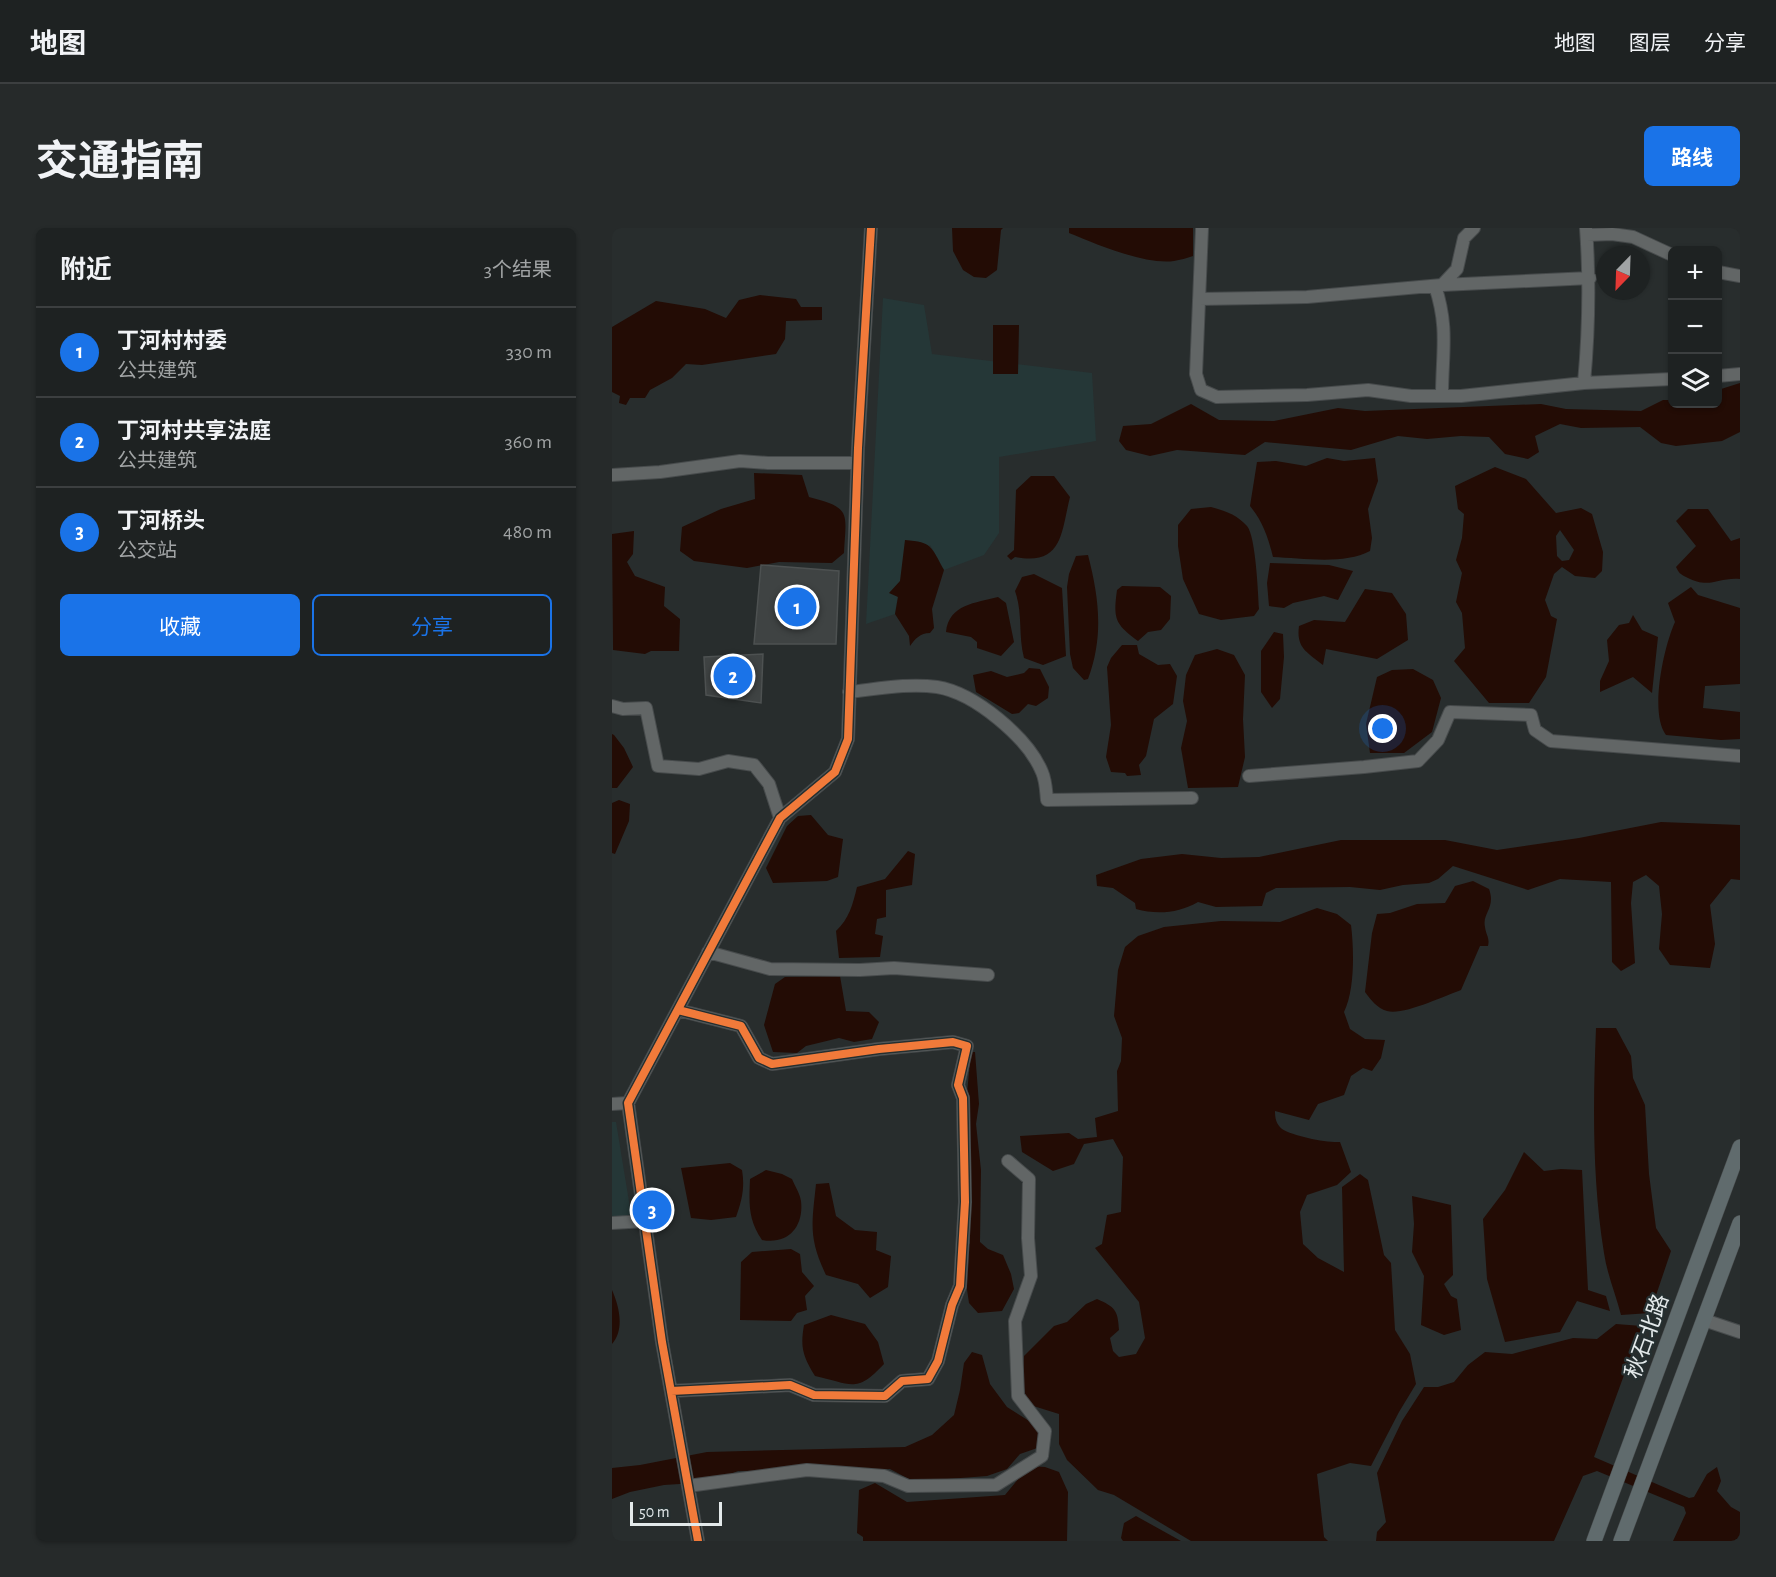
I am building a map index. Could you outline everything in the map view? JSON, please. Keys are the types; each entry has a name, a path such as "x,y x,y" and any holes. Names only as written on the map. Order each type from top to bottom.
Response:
{"main road":[{"name":"秋石北路","path":"1594,1541 1740,1147"},
{"path":"1621,1541 1740,1223"}],"street":[{"path":"698,1541 671,1391 628,1103 780,818 835,772 848,739 857,462 871,228"},
{"path":"1202,228 1196,374 1201,390 1217,398 1368,390 1412,396 1461,396 1584,383 1668,379"},
{"path":"1439,286 1457,269 1464,238 1474,228"},
{"path":"1584,383 1590,278 1586,231 1633,237 1668,253"},
{"path":"1722,273 1740,276"},
{"path":"1199,299 1307,297 1439,286 1590,278"},
{"path":"1439,286 1446,341 1442,396"},
{"path":"1722,376 1740,374"},
{"path":"612,475 660,472 740,461 768,464 857,462"},
{"path":"849,692 908,685 939,687 963,697 988,712 1015,733 1033,755 1043,775 1047,800 1192,798"},
{"path":"612,706 623,709 646,708 658,766 699,769 728,761 754,765 770,784 780,818"},
{"path":"1249,776 1364,768 1418,761 1438,740 1450,712 1531,715 1535,730 1551,741 1740,756"},
{"path":"708,952 770,969 894,968 988,975"},
{"path":"671,1391 790,1385 814,1395 885,1396 902,1381 928,1379 938,1361 952,1305 960,1286 965,1202 963,1098 958,1085 967,1046 953,1042 879,1049 771,1064 759,1058 741,1026 678,1010"},
{"path":"612,1104 628,1103"},
{"path":"688,1486 807,1470 884,1476 908,1486 996,1485 1042,1456 1045,1431 1018,1396 1015,1321 1031,1276 1028,1238 1029,1179 1008,1161"},
{"path":"612,1223 645,1221"},
{"path":"1704,1320 1740,1332"}],"shaded area":[{"path":"952,228 1003,228 997,270 986,278 974,277 963,270 953,251"},
{"path":"1069,228 1193,228 1193,256 1174,261 1135,257 1069,233"},
{"path":"760,295 796,299 801,307 822,307 822,320 786,321 785,339 776,354 702,365 686,364 672,378 650,390 645,398 630,398 626,405 619,403 620,396 612,392 612,327 656,301 705,309 726,318 739,300"},
{"path":"883,298 924,305 932,354 1092,373 1096,441 999,457 999,533 984,555 944,570 930,545 900,581 895,614 866,624"},
{"path":"993,325 1019,325 1018,374 993,374"},
{"path":"1740,383 1740,432 1722,441 1676,446 1661,443 1640,427 1581,428 1560,424 1535,436 1539,452 1528,459 1505,454 1489,437 1461,436 1427,439 1398,436 1351,450 1265,442 1245,455 1177,450 1150,456 1126,450 1119,441 1123,426 1151,424 1191,404 1219,420 1274,421 1338,408 1365,411 1541,404 1566,409 1641,411 1663,400 1668,400 1668,408 1722,408 1722,389"},
{"path":"1327,458 1344,461 1375,458 1378,481 1368,509 1372,538 1370,551 1336,559 1273,557 1265,530 1250,506 1257,462 1276,461 1306,466"},
{"path":"1495,467 1526,479 1556,513 1581,508 1592,514 1603,552 1602,571 1595,578 1575,576 1562,567 1554,574 1545,600 1551,616 1557,619 1546,677 1529,703 1489,703 1454,661 1465,648 1462,613 1456,602 1462,573 1456,560 1462,538 1464,514 1458,509 1455,486","holes":["1560,530 1574,550 1569,560 1562,561 1557,556 1556,536"]},
{"path":"754,473 802,475 809,497 833,505 843,514 845,520 844,553 832,563 779,562 747,568 694,561 680,551 682,527 721,509 755,499"},
{"path":"1031,476 1054,476 1070,497 1064,523 1057,544 1051,551 1043,556 1015,557 1011,560 1007,556 1014,550 1016,490"},
{"path":"1211,507 1235,516 1247,526 1250,532 1256,566 1259,609 1254,616 1221,620 1199,614 1183,579 1178,546 1178,525 1191,509"},
{"path":"1688,509 1708,509 1731,541 1740,538 1740,579 1701,583 1679,572 1676,567 1696,546 1676,521"},
{"path":"634,531 633,554 627,562 635,576 665,587 664,606 680,619 679,651 651,651 645,654 613,650 612,534"},
{"path":"905,540 921,542 930,547 944,570 932,609 934,628 930,633 918,637 910,646 909,636 895,614 898,597 889,593 900,581"},
{"path":"1088,555 1095,586 1098,632 1093,663 1088,679 1084,680 1073,668 1070,654 1067,587 1076,556"},
{"path":"1270,563 1329,565 1353,571 1338,600 1324,596 1293,603 1284,608 1269,606 1267,583"},
{"path":"1034,574 1062,588 1066,656 1043,665 1024,658 1015,591 1022,577"},
{"path":"1122,586 1160,587 1171,596 1170,619 1161,630 1148,632 1138,641 1124,630 1117,620 1115,608 1117,590"},
{"path":"1691,587 1698,595 1740,608 1740,684 1705,686 1703,708 1740,712 1740,739 1721,740 1666,735 1661,725 1658,696 1660,679 1675,622 1668,603"},
{"path":"1365,589 1392,593 1406,614 1408,640 1377,659 1326,649 1323,665 1301,645 1299,626 1314,620 1345,622"},
{"path":"998,597 1006,603 1014,642 1001,656 977,648 977,642 971,637 946,632 948,623 958,610 973,603"},
{"path":"1633,615 1642,630 1658,637 1652,693 1633,677 1600,692 1600,681 1609,661 1607,640 1619,625 1629,623"},
{"path":"1274,632 1283,634 1284,657 1280,699 1272,708 1261,692 1261,651"},
{"path":"1122,645 1137,645 1139,654 1158,665 1170,664 1177,676 1173,704 1154,719 1146,756 1139,765 1141,775 1127,776 1125,773 1111,772 1106,757 1111,725 1107,667"},
{"path":"1217,649 1234,655 1245,675 1243,719 1245,757 1238,787 1188,788 1181,748 1187,721 1183,701 1186,675 1195,655"},
{"path":"1029,668 1040,669 1049,687 1048,698 1036,706 1028,704 1019,713 1012,714 976,692 973,675 991,671 1007,677 1024,673"},
{"path":"1413,669 1433,680 1441,698 1432,732 1404,753 1370,753 1366,724 1377,677 1392,670"},
{"path":"612,734 624,748 633,767 617,788 612,788"},
{"path":"619,800 630,804 629,821 615,854 612,853 612,803"},
{"path":"811,815 828,835 843,839 838,877 827,881 773,883 766,868 787,826 798,816"},
{"path":"1661,822 1740,825 1740,880 1731,879 1710,905 1715,944 1710,968 1670,965 1659,949 1662,914 1659,886 1646,875 1633,882 1631,903 1635,963 1621,971 1612,962 1611,882 1560,879 1528,890 1453,866 1438,879 1429,883 1380,890 1350,887 1276,888 1266,893 1262,906 1216,907 1198,902 1176,911 1160,912 1136,909 1135,903 1113,888 1097,886 1096,875 1141,859 1182,854 1221,858 1259,857 1341,840 1445,840 1497,850 1579,838"},
{"path":"908,851 915,854 912,885 886,890 886,917 877,919 875,934 883,936 880,957 839,958 836,931 847,916 857,887 885,879"},
{"path":"1473,881 1489,889 1491,896 1485,918 1488,946 1480,946 1461,990 1402,1011 1387,1011 1377,1006 1365,992 1372,933 1377,914 1390,913 1417,904 1445,903 1455,886"},
{"path":"1317,908 1337,914 1351,925 1352,981 1344,1012 1350,1029 1365,1039 1385,1040 1381,1058 1372,1071 1363,1068 1351,1076 1344,1095 1318,1104 1309,1120 1275,1111 1276,1118 1282,1129 1294,1134 1340,1142 1351,1172 1337,1185 1307,1195 1300,1212 1303,1244 1318,1258 1344,1272 1342,1187 1360,1174 1368,1180 1384,1255 1391,1263 1395,1330 1410,1354 1416,1384 1371,1466 1350,1463 1317,1474 1324,1537 1328,1541 1191,1541 1114,1495 1098,1490 1067,1460 1059,1444 1059,1414 1027,1404 1022,1376 1024,1356 1054,1326 1067,1322 1086,1304 1097,1299 1114,1310 1118,1318 1119,1330 1110,1338 1113,1351 1119,1357 1136,1354 1145,1338 1139,1302 1095,1248 1102,1244 1107,1215 1121,1212 1123,1157 1113,1139 1084,1144 1074,1164 1053,1171 1022,1152 1020,1136 1069,1133 1078,1139 1097,1137 1095,1118 1118,1111 1117,1071 1121,1061 1122,1038 1114,1016 1118,970 1125,947 1138,936 1164,927 1221,921 1280,922"},
{"path":"840,976 846,1011 869,1012 879,1022 872,1039 854,1042 839,1038 806,1046 797,1053 773,1052 764,1025 775,984 785,977"},
{"path":"1596,1028 1616,1028 1631,1056 1633,1078 1645,1105 1649,1174 1656,1228 1671,1251 1650,1313 1621,1315 1605,1261 1595,1169"},
{"path":"971,1052 975,1052 979,1104 976,1124 981,1170 980,1242 988,1249 1003,1255 1014,1289 1002,1311 978,1313 969,1303 962,1255 970,1243 967,1093"},
{"path":"612,1122 616,1122 632,1220 612,1221"},
{"path":"1524,1152 1544,1171 1582,1170 1588,1290 1606,1296 1610,1311 1577,1301 1560,1332 1505,1342 1487,1279 1483,1219 1505,1190"},
{"path":"730,1163 742,1170 743,1176 742,1194 736,1217 711,1220 691,1218 681,1168"},
{"path":"766,1170 792,1179 801,1201 800,1219 797,1226 787,1237 779,1240 762,1240 752,1218 750,1179"},
{"path":"829,1183 836,1216 855,1230 877,1232 876,1250 891,1256 888,1287 870,1298 858,1284 826,1275 816,1251 813,1209 816,1184"},
{"path":"1412,1196 1451,1205 1453,1275 1444,1284 1451,1296 1457,1299 1461,1330 1444,1335 1421,1325 1424,1276 1412,1252 1414,1224"},
{"path":"791,1249 800,1254 802,1272 814,1286 805,1296 807,1310 797,1313 791,1321 740,1320 741,1262 752,1252"},
{"path":"612,1290 619,1310 620,1325 612,1344"},
{"path":"831,1315 865,1324 878,1342 884,1364 867,1380 846,1384 815,1376 805,1357 802,1340 804,1325"},
{"path":"1616,1324 1642,1326 1594,1457 1689,1498 1694,1497 1707,1474 1717,1467 1721,1481 1717,1491 1731,1507 1740,1512 1740,1541 1673,1541 1686,1513 1684,1507 1597,1471 1583,1476 1554,1541 1376,1541 1377,1532 1386,1522 1377,1473 1402,1421 1424,1387 1438,1387 1454,1382 1468,1365 1485,1352 1512,1354 1573,1338 1597,1339"},
{"path":"972,1352 982,1355 990,1384 1007,1407 1045,1431 1046,1445 1020,1454 1007,1469 987,1476 934,1480 909,1479 890,1469 738,1471 711,1482 664,1485 630,1492 612,1499 612,1468 707,1452 905,1447 932,1435 954,1415 964,1363"},
{"path":"1029,1466 1045,1467 1059,1472 1068,1492 1067,1541 863,1541 863,1537 857,1533 859,1490 875,1483 907,1502 1005,1495"},
{"path":"1136,1516 1181,1541 1123,1541 1121,1538 1124,1523"}],"building":[{"path":"761,565 839,571 836,644 754,644"},
{"path":"763,654 761,703 706,695 704,657"}],"cycle path":[{"path":"698,1541 662,1342 628,1103 780,818 835,772 848,739 858,448 871,228"},
{"path":"671,1391 790,1385 814,1395 885,1396 902,1381 928,1379 938,1361 952,1305 960,1286 965,1202 963,1098 958,1085 967,1046 953,1042 879,1049 772,1064 759,1058 741,1026 678,1010"}],"place":[{"name":"丁河村村委","path":"797,607"},
{"name":"丁河村共享法庭","path":"733,676"},
{"name":"丁河桥头","path":"652,1210"}]}
